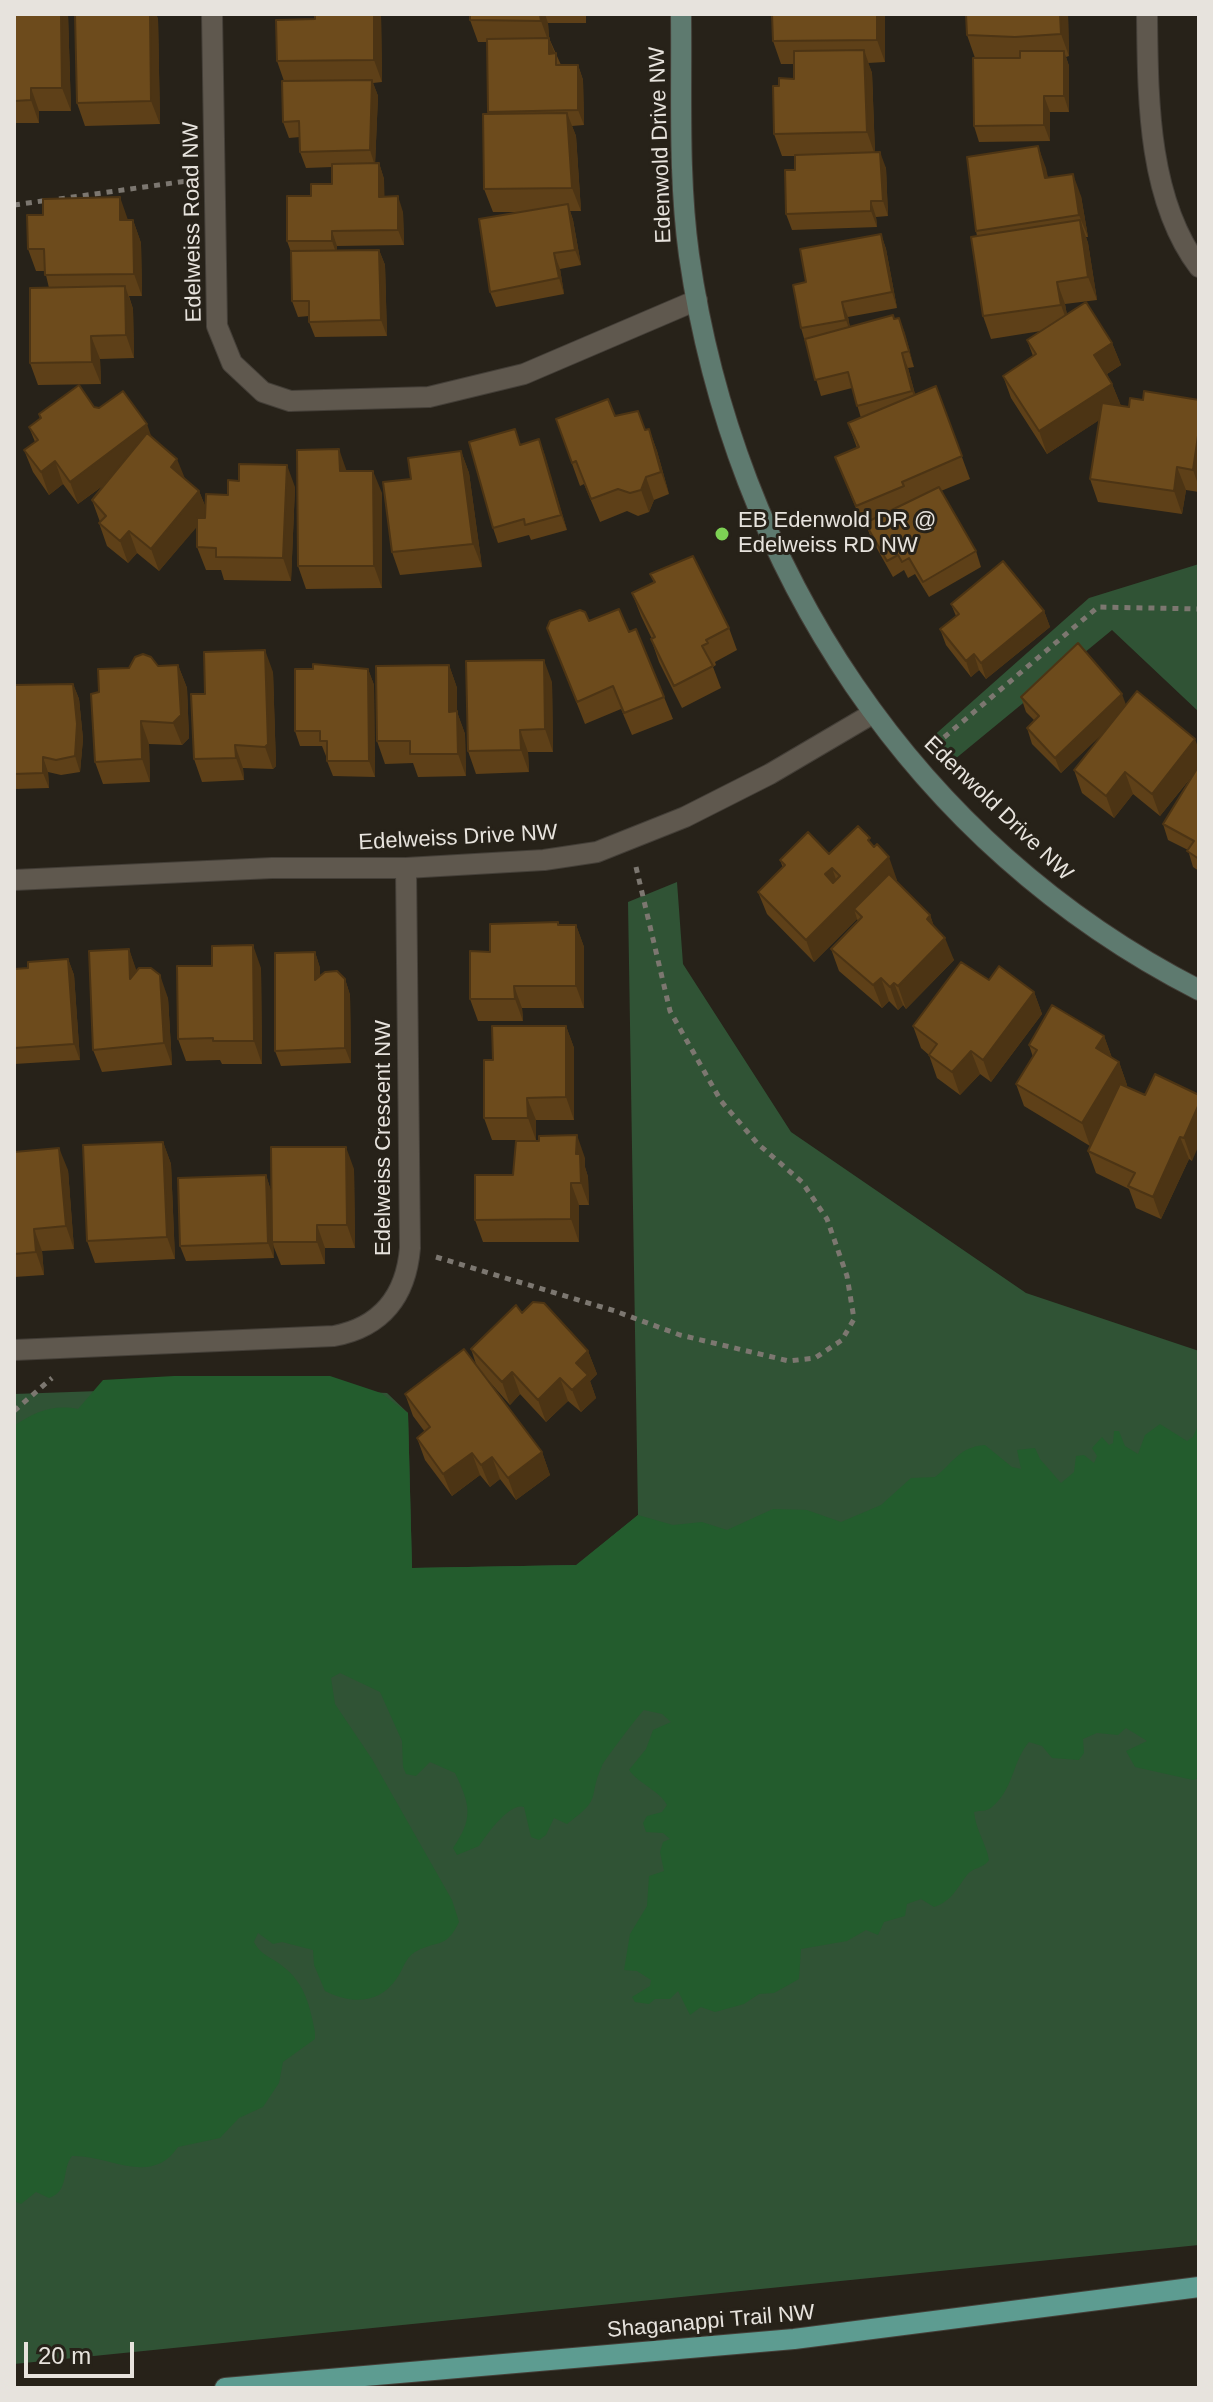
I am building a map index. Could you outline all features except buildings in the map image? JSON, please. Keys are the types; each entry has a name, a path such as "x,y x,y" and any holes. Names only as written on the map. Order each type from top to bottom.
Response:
{"main road":[{"name":"Shaganappi Trail NW","path":"225,2388 794,2339 1199,2287"}],"street":[{"name":"Edelweiss Road NW","path":"212,14 217,326 232,363 263,392 290,401 429,397 524,374 697,300"},
{"name":"Edenwold Drive NW","path":"681,14 684,207 697,300 733,445 760,516 800,598 872,714 908,758 979,831 1067,908 1143,961 1199,990"},
{"path":"1147,14 1148,81 1155,147 1168,206 1186,250 1199,267"},
{"name":"Edelweiss Drive NW","path":"14,880 272,868 406,868 544,860 597,852 685,817 770,774 872,714"},
{"name":"Edelweiss Crescent NW","path":"14,1350 334,1336 357,1332 377,1320 398,1297 408,1276 410,1248 406,868"}],"path":[{"path":"14,205 216,176"},
{"path":"933,746 1098,607 1199,609"},
{"path":"410,1248 615,1311 680,1335 789,1361 815,1358 842,1340 854,1319 847,1276 827,1219 802,1182 758,1144 721,1101 670,1011 629,839"}],"green space":[{"path":"1199,564 1199,712 1112,630 949,764 930,739 1089,598"},
{"path":"677,882 683,964 791,1132 1026,1293 1199,1351 1199,2245 14,2364 14,1394 241,1386 387,1393 408,1413 412,1568 577,1565 638,1515 628,902"},
{"path":"174,1376 330,1376 381,1393 408,1413 412,1568 576,1565 638,1515 673,1525 702,1522 727,1530 773,1509 807,1510 841,1522 881,1505 911,1478 935,1477 963,1452 976,1446 985,1445 1012,1467 1021,1469 1017,1450 1035,1448 1040,1459 1061,1483 1074,1472 1076,1456 1084,1455 1094,1463 1097,1456 1092,1448 1102,1437 1109,1445 1113,1443 1114,1431 1119,1431 1125,1446 1138,1454 1145,1435 1160,1424 1187,1441 1193,1437 1199,1423 1199,1778 1193,1780 1135,1767 1126,1751 1147,1741 1126,1728 1118,1735 1097,1733 1083,1739 1084,1753 1079,1760 1052,1758 1042,1746 1029,1742 999,1800 988,1810 974,1812 989,1860 969,1872 954,1894 934,1907 921,1899 907,1904 905,1916 884,1922 878,1935 866,1930 847,1941 801,1949 799,1979 774,1993 759,1994 744,2004 715,2012 701,2007 690,2015 678,1991 670,1999 655,1999 649,2004 635,2002 632,1997 650,1986 651,1980 637,1971 624,1970 630,1934 647,1906 649,1876 664,1871 660,1852 663,1842 670,1839 663,1833 646,1832 643,1823 647,1816 662,1812 667,1805 629,1770 646,1749 653,1730 671,1722 662,1714 644,1710 604,1763 593,1797 586,1808 567,1824 554,1818 546,1835 539,1840 531,1837 524,1807 518,1807 499,1820 479,1846 457,1855 453,1848 464,1829 468,1812 455,1773 430,1762 416,1776 406,1774 402,1741 380,1692 340,1673 331,1678 335,1704 372,1759 452,1900 459,1922 454,1931 445,1941 422,1948 412,1955 390,1987 364,2000 325,1991 314,1965 313,1950 282,1942 273,1944 258,1933 254,1942 258,1948 286,1969 299,1984 315,2032 315,2039 283,2062 279,2083 263,2107 239,2118 220,2138 178,2147 167,2159 155,2165 129,2166 72,2156 63,2185 56,2195 49,2198 36,2192 21,2204 14,2201 14,1426 44,1410 78,1409 103,1380"}],"place":[{"name":"EB Edenwold DR @ Edelweiss RD NW","path":"722,534"}]}
